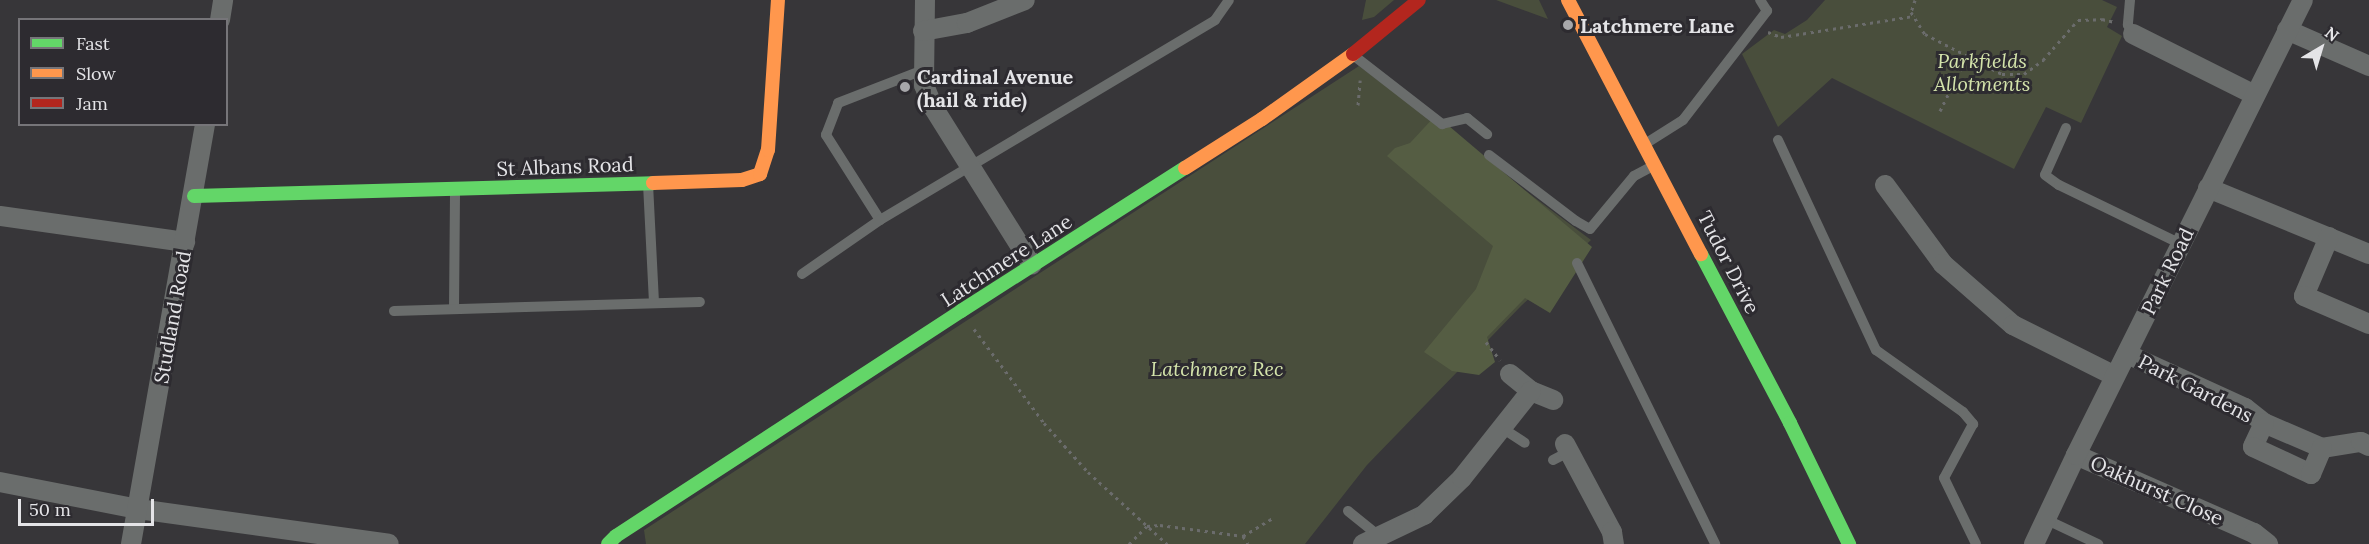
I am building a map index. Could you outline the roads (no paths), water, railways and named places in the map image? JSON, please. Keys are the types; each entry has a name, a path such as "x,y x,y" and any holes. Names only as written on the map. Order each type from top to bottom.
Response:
{"street":[{"path":"220,18 223,0"},
{"name":"St Albans Road","path":"194,196 742,180 760,174 768,150 778,0"},
{"path":"925,0 924,85 933,108 1032,266"},
{"path":"923,31 968,22 1025,0"},
{"name":"Latchmere Lane","path":"608,544 616,536 961,311 1262,119 1352,54 1419,0"},
{"name":"Tudor Drive","path":"1568,0 1790,423 1849,544"},
{"name":"Park Road","path":"2034,544 2044,519 2303,0"},
{"path":"2131,29 2255,95"},
{"path":"2287,30 2369,66"},
{"name":"Studland Road","path":"131,544 205,126"},
{"path":"1885,185 1943,264 2013,325 2115,376"},
{"path":"2208,188 2369,254"},
{"path":"0,216 185,242"},
{"path":"2329,237 2304,296 2369,324"},
{"name":"Park Gardens","path":"2127,354 2245,408 2264,423 2322,448 2311,474 2253,447 2264,423"},
{"path":"1510,374 1531,391 1553,400"},
{"path":"1371,540 1424,515 1462,478 1531,391"},
{"path":"2322,448 2361,442 2369,446"},
{"path":"1562,452 1612,532 1614,544"},
{"name":"Oakhurst Close","path":"2076,455 2254,533 2268,544"},
{"path":"0,482 138,509 389,544"}],"lane":[{"path":"802,274 880,220 1215,20 1229,0"},
{"path":"1645,144 1683,120 1767,11 1760,0"},
{"path":"2130,0 2131,29"},
{"path":"1352,54 1442,124 1467,118 1487,134"},
{"path":"880,220 826,135 838,103 923,70"},
{"path":"2066,128 2045,175 2059,185 2181,244"},
{"path":"1778,140 1876,350 1963,412 1973,424 1944,478 1976,544"},
{"path":"1490,155 1576,221 1590,229 1634,177 1655,165"},
{"path":"648,183 654,302"},
{"path":"454,309 455,189"},
{"path":"1577,263 1716,544"},
{"path":"394,311 700,302"},
{"path":"1502,428 1525,443"},
{"path":"1348,511 1371,540"},
{"path":"2044,519 2098,544"}],"place":[{"name":"Latchmere Lane","path":"1568,25"},
{"name":"Cardinal Avenue (hail & ride)","path":"905,87"}],"park label":[{"name":"Parkfields Allotments","path":"1982,72"},
{"name":"Latchmere Rec","path":"1217,368"}]}
